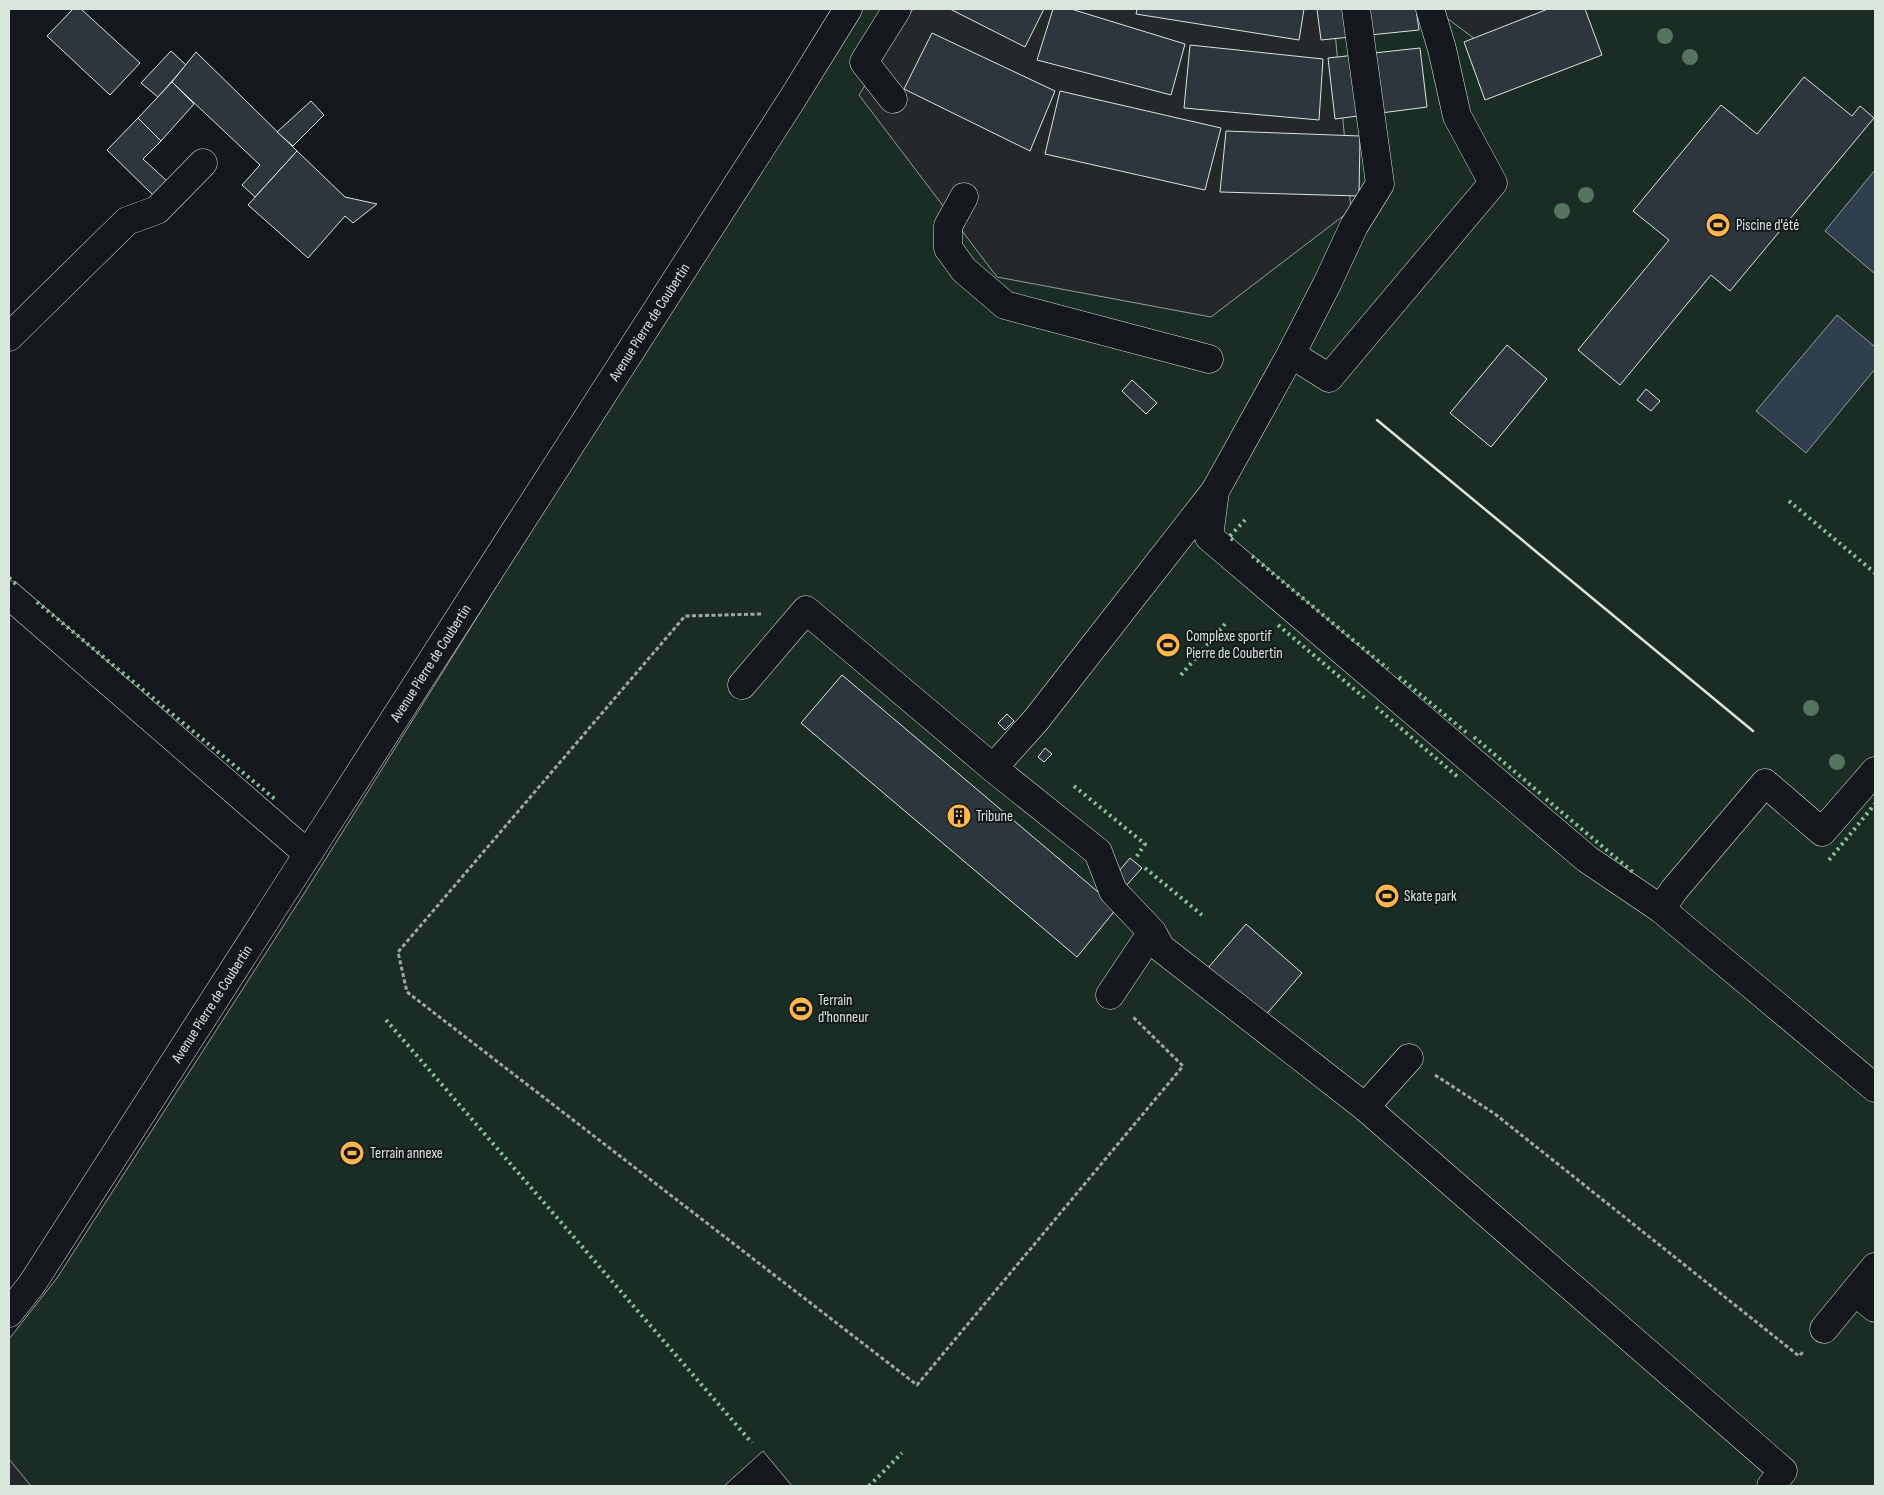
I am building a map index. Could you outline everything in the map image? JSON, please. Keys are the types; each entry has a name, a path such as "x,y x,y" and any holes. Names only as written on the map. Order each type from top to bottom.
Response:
{"street":[{"name":"Avenue Pierre de Coubertin","path":"9,1313 32,1284 791,101 848,9"},
{"path":"893,99 864,62 897,9"},
{"path":"993,768 1036,720 1215,491 1291,354 1354,226 1380,184 1356,9"},
{"path":"1291,354 1329,378 1493,183 1456,116 1442,49 1430,9"},
{"path":"9,337 127,221 157,210 204,162"},
{"path":"964,197 948,226 948,248 964,270 1005,305 1209,360"},
{"path":"1215,491 1209,537 1587,859 1661,909 1875,1088"},
{"path":"9,595 308,854"},
{"path":"742,685 806,610 993,768 1098,852 1113,891 1152,932 1161,948 1365,1107 1783,1471 1771,1486"},
{"path":"1661,909 1674,890 1765,783 1822,832 1875,771"},
{"path":"1110,995 1152,932"},
{"path":"1365,1107 1409,1058"},
{"path":"1824,1329 1865,1300 1875,1267"}],"path":[{"path":"784,636 762,614 686,616 398,952 407,992 917,1385 1183,1066 1110,995"},
{"path":"1409,1058 1495,1114 1799,1356 1824,1329"}],"green space":[{"name":"Complexe sportif Pierre de Coubertin","path":"858,9 1875,9 1875,1486 792,1486 763,1451 724,1486 9,1486 9,1339 57,1278 305,892"}],"shaded area":[{"path":"913,9 1333,9 1351,210 1211,317 997,277 859,95"},
{"path":"1440,9 1577,9 1518,71 1440,13"},
{"path":"9,1459 31,1486 9,1486"}],"water":[{"path":"1875,170 1875,274 1825,231"},
{"path":"1837,315 1875,347 1875,369 1806,453 1756,411"}],"building":[{"path":"73,9 81,9 140,63 110,95 47,36"},
{"path":"950,9 1044,9 1025,47"},
{"path":"1053,9 1071,9 1185,44 1171,95 1037,60"},
{"path":"1137,9 1304,9 1299,40 1136,14"},
{"path":"1317,9 1416,9 1419,30 1321,40"},
{"path":"1548,9 1585,9 1602,55 1485,100 1464,42"},
{"path":"932,33 1055,91 1030,151 904,89"},
{"path":"1190,45 1323,59 1319,120 1184,108"},
{"path":"1420,48 1427,107 1335,119 1328,58"},
{"path":"171,51 186,65 158,97 141,83"},
{"path":"196,52 297,151 255,197 242,185 260,165 172,82"},
{"name":"Piscine d'été","path":"1804,77 1852,116 1860,106 1874,118 1730,291 1711,275 1620,385 1578,350 1669,240 1633,211 1721,105 1757,134"},
{"path":"172,82 194,104 161,141 138,118"},
{"path":"1060,91 1221,128 1205,190 1045,154"},
{"path":"311,101 324,115 293,146 277,132"},
{"path":"138,118 161,141 143,159 167,181 154,196 107,150"},
{"path":"1226,131 1360,136 1359,196 1220,192"},
{"path":"297,151 345,197 377,204 353,223 345,216 308,258 248,205"},
{"path":"1507,345 1547,379 1491,447 1450,413"},
{"path":"1132,380 1157,403 1146,414 1122,391"},
{"path":"1646,389 1660,401 1651,411 1637,400"},
{"name":"Tribune","path":"842,675 1117,908 1077,957 801,723"},
{"path":"1007,714 1014,721 1005,730 998,723"},
{"path":"1045,748 1052,754 1044,762 1038,757"},
{"path":"1130,858 1142,868 1124,888 1113,878"},
{"path":"1246,924 1302,973 1264,1017 1208,968"}],"hedge":[{"path":"1789,501 1875,573"},
{"path":"1233,540 1229,537 1245,520"},
{"path":"1252,556 1388,669"},
{"path":"9,578 17,585"},
{"path":"37,602 276,800"},
{"path":"1181,675 1225,624"},
{"path":"1278,625 1367,700"},
{"path":"1399,677 1467,733"},
{"path":"1376,707 1459,778"},
{"path":"1474,737 1541,794"},
{"path":"1074,786 1145,844 1135,859"},
{"path":"1546,799 1635,874"},
{"path":"1829,860 1875,804"},
{"path":"1145,868 1202,915"},
{"path":"386,1020 752,1443"},
{"path":"869,1486 902,1453"}],"wall":[{"path":"1377,420 1753,731"}],"place":[{"name":"Piscine d'été","path":"1718,225"},
{"name":"Complexe sportif Pierre de Coubertin","path":"1168,645"},
{"name":"Tribune","path":"959,816"},
{"name":"Skate park","path":"1387,896"},
{"name":"Terrain d'honneur","path":"801,1009"},
{"name":"Terrain annexe","path":"352,1153"}]}
